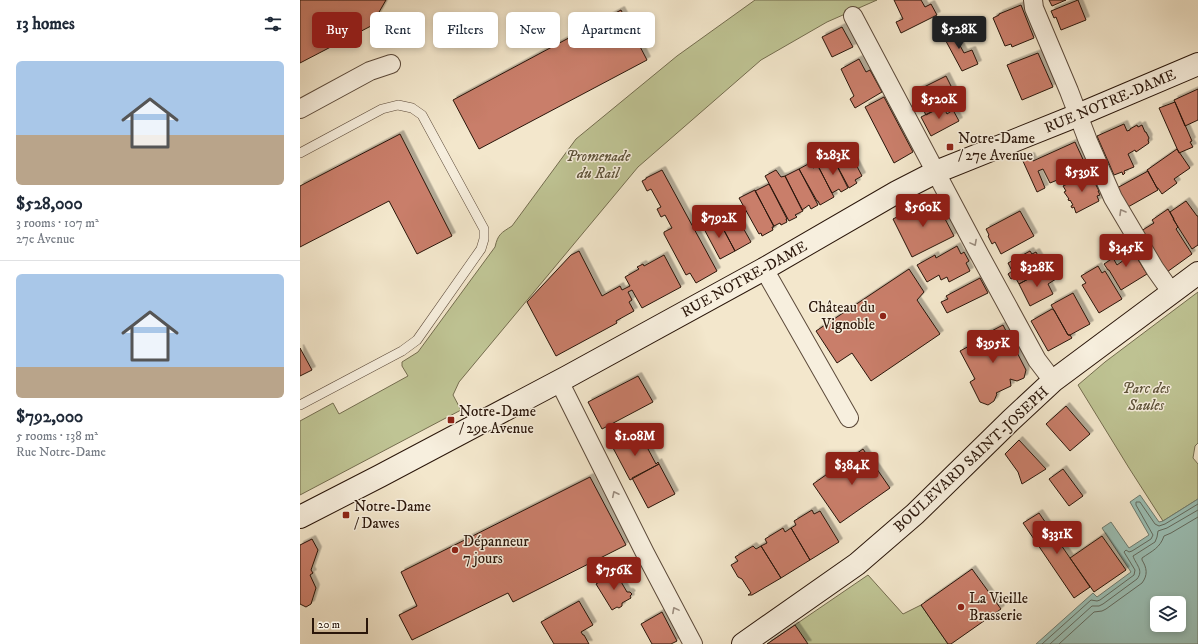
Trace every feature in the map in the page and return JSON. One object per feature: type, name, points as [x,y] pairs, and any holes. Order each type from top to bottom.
[{"type":"street","points":[[1033,0],[1034,8],[1113,198],[1155,269],[1172,292]]},
{"type":"street","points":[[854,16],[1037,360],[1053,381]]},
{"type":"street","points":[[300,109],[370,71],[391,64]]},
{"type":"street","name":"RUE NOTRE-DAME","points":[[300,517],[559,381],[764,269],[897,192],[936,172],[1078,115],[1198,64]]},
{"type":"street","points":[[764,269],[849,418]]},
{"type":"street","name":"BOULEVARD SAINT-JOSEPH","points":[[743,644],[857,564],[915,514],[1053,381],[1198,273]]},
{"type":"street","points":[[559,381],[645,553],[693,644]]},
{"type":"lane","points":[[300,153],[382,109],[398,105],[412,108],[422,115],[484,230],[484,239],[481,249],[417,340],[402,351],[300,405]]},
{"type":"green space","name":"Promenade du Rail","points":[[755,0],[877,0],[827,22],[761,60],[638,167],[459,382],[453,395],[461,410],[300,495],[300,421],[333,403],[339,414],[408,376],[402,366],[402,362],[418,352],[495,247],[499,236],[512,226],[576,139],[677,56]]},
{"type":"green space","name":"Parc des Saules","points":[[1198,292],[1198,443],[1195,446],[1193,458],[1198,464],[1198,499],[1163,521],[1078,385],[1105,362]]},
{"type":"green space","points":[[868,575],[903,614],[921,605],[948,644],[767,644]]},
{"type":"water","points":[[1140,495],[1159,522],[1198,499],[1198,644],[1036,644],[1093,593],[1097,597],[1131,572],[1102,528],[1111,522],[1129,548],[1149,535],[1130,502]]},
{"type":"building","points":[[300,0],[386,0],[379,12],[370,12],[370,27],[362,31],[362,12],[312,12],[312,48],[329,48],[300,63]]},
{"type":"building","points":[[894,0],[921,0],[925,7],[931,4],[937,15],[901,33],[896,22],[903,19]]},
{"type":"building","points":[[1049,0],[1066,0],[1052,6]]},
{"type":"building","points":[[1078,0],[1086,20],[1061,30],[1056,17],[1054,18],[1051,11]]},
{"type":"building","points":[[1021,5],[1034,38],[1012,47],[1011,44],[1005,46],[993,18]]},
{"type":"building","points":[[949,25],[964,53],[972,50],[978,64],[962,71],[940,30]]},
{"type":"building","points":[[842,27],[853,47],[832,57],[822,37]]},
{"type":"building","points":[[568,38],[568,48],[641,48],[647,60],[479,149],[453,100],[550,48],[560,48],[560,43]]},
{"type":"building","points":[[1038,53],[1053,87],[1022,100],[1007,65]]},
{"type":"building","points":[[859,59],[866,72],[870,70],[882,92],[855,108],[850,99],[854,96],[841,69]]},
{"type":"building","points":[[946,76],[954,92],[946,97],[949,103],[926,115],[914,92]]},
{"type":"building","points":[[1198,89],[1198,120],[1185,126],[1174,100]]},
{"type":"building","points":[[884,97],[913,152],[894,163],[865,107]]},
{"type":"building","points":[[1175,102],[1192,141],[1190,142],[1193,147],[1179,153],[1159,108]]},
{"type":"building","points":[[943,106],[947,114],[953,110],[959,121],[931,136],[921,117]]},
{"type":"building","points":[[1124,124],[1127,131],[1137,125],[1138,127],[1142,125],[1149,138],[1149,143],[1136,152],[1135,150],[1128,154],[1134,167],[1124,171],[1125,173],[1123,175],[1122,172],[1114,175],[1097,136]]},
{"type":"building","points":[[400,134],[452,236],[417,254],[389,201],[300,247],[300,186]]},
{"type":"building","points":[[1075,142],[1087,168],[1050,183],[1043,169],[1038,171],[1045,188],[1037,192],[1022,159],[1031,156],[1033,161]]},
{"type":"building","points":[[848,149],[862,176],[855,180],[857,183],[849,188],[833,158]]},
{"type":"building","points":[[1177,149],[1190,168],[1174,179],[1177,183],[1162,194],[1147,170]]},
{"type":"building","points":[[833,158],[848,188],[841,192],[839,189],[832,193],[818,166]]},
{"type":"building","points":[[810,163],[813,168],[818,166],[834,197],[820,205],[799,169]]},
{"type":"building","points":[[799,169],[818,205],[811,209],[809,205],[802,210],[785,176]]},
{"type":"building","points":[[662,170],[717,271],[696,283],[690,273],[686,275],[664,234],[664,232],[672,228],[665,215],[661,217],[657,209],[661,207],[651,189],[647,191],[642,181]]},
{"type":"building","points":[[776,170],[781,177],[785,176],[803,211],[795,215],[797,217],[789,221],[765,176]]},
{"type":"building","points":[[1148,171],[1158,190],[1128,207],[1117,188]]},
{"type":"building","points":[[1086,175],[1088,180],[1091,178],[1094,181],[1099,191],[1100,195],[1097,196],[1099,201],[1076,213],[1074,207],[1072,208],[1071,206],[1073,205],[1064,192],[1066,191],[1063,186]]},
{"type":"building","points":[[769,184],[787,219],[787,222],[781,225],[780,223],[774,226],[755,191]]},
{"type":"building","points":[[755,190],[774,227],[772,227],[773,230],[762,236],[761,233],[759,234],[739,198]]},
{"type":"building","points":[[934,198],[954,236],[912,257],[893,219]]},
{"type":"building","points":[[1186,201],[1198,216],[1198,245],[1192,249],[1170,212]]},
{"type":"building","points":[[1168,209],[1178,227],[1176,229],[1192,254],[1167,272],[1141,231],[1154,223],[1152,220]]},
{"type":"building","points":[[733,210],[751,242],[735,251],[718,219]]},
{"type":"building","points":[[1020,211],[1034,236],[1001,254],[995,242],[992,244],[986,229]]},
{"type":"building","points":[[718,219],[735,251],[720,259],[703,227]]},
{"type":"building","points":[[1127,242],[1147,274],[1121,290],[1104,264],[1113,258],[1117,265],[1124,260],[1117,248]]},
{"type":"building","points":[[957,246],[961,254],[964,252],[969,261],[966,263],[970,271],[949,282],[947,277],[941,280],[939,275],[927,282],[917,265],[935,255],[936,258]]},
{"type":"building","points":[[579,251],[602,296],[620,286],[622,290],[630,286],[625,277],[639,269],[637,267],[643,264],[644,266],[664,255],[681,287],[642,308],[632,290],[628,292],[632,300],[629,302],[634,311],[616,321],[617,323],[556,356],[527,302],[571,255]]},
{"type":"building","points":[[1030,251],[1032,254],[1036,252],[1040,259],[1036,261],[1041,272],[1019,284],[1015,277],[1011,279],[1008,274],[1012,271],[1008,263]]},
{"type":"building","points":[[1098,266],[1102,273],[1105,271],[1122,299],[1099,313],[1082,285],[1086,283],[1081,276]]},
{"type":"building","name":"Château du Vignoble","points":[[909,269],[924,292],[917,300],[940,334],[871,381],[852,353],[837,363],[816,331]]},
{"type":"building","points":[[1041,272],[1044,276],[1052,272],[1056,279],[1048,284],[1053,294],[1030,306],[1019,284]]},
{"type":"building","points":[[980,278],[988,293],[947,313],[941,302],[948,299],[946,296]]},
{"type":"building","points":[[1073,293],[1090,324],[1068,335],[1051,305]]},
{"type":"building","points":[[1052,309],[1068,335],[1072,338],[1048,351],[1031,321]]},
{"type":"building","points":[[1003,325],[1026,370],[1024,378],[1017,381],[1010,379],[1011,386],[996,393],[997,394],[994,401],[988,405],[980,402],[970,382],[975,379],[960,351],[982,339],[980,337]]},
{"type":"building","points":[[300,348],[312,370],[300,376]]},
{"type":"building","points":[[638,376],[653,402],[602,429],[588,402]]},
{"type":"building","points":[[1066,406],[1090,434],[1070,451],[1046,424]]},
{"type":"building","points":[[640,434],[656,464],[658,462],[659,464],[630,480],[613,448]]},
{"type":"building","points":[[1019,440],[1046,469],[1022,484],[1018,472],[1005,454]]},
{"type":"building","points":[[863,449],[890,488],[840,523],[813,484]]},
{"type":"building","points":[[659,464],[675,494],[648,508],[632,478]]},
{"type":"building","points":[[1063,469],[1083,496],[1069,506],[1049,479]]},
{"type":"building","points":[[590,477],[626,545],[513,602],[508,593],[412,640],[399,615],[417,606],[401,572]]},
{"type":"building","points":[[812,510],[814,514],[820,511],[839,542],[810,560],[791,528],[796,525],[794,521]]},
{"type":"building","points":[[1039,513],[1090,587],[1074,598],[1023,523]]},
{"type":"building","points":[[783,528],[785,532],[791,528],[810,560],[781,578],[761,546],[767,543],[765,539]]},
{"type":"building","points":[[1102,536],[1126,570],[1094,592],[1070,558]]},
{"type":"building","points":[[312,539],[318,550],[311,570],[313,573],[310,575],[316,588],[311,604],[306,607],[300,604],[300,545]]},
{"type":"building","points":[[753,546],[756,549],[761,546],[781,578],[752,595],[748,595],[751,593],[742,579],[738,577],[731,565],[738,561],[735,557]]},
{"type":"building","name":"La Vieille Brasserie","points":[[972,569],[1001,609],[951,644],[948,644],[921,605]]},
{"type":"building","points":[[615,572],[621,577],[620,580],[627,592],[632,594],[630,596],[631,598],[622,603],[622,606],[612,610],[596,584]]},
{"type":"building","points":[[579,601],[593,625],[581,632],[589,644],[554,644],[541,622]]},
{"type":"building","points":[[662,612],[677,641],[671,644],[652,644],[641,624]]},
{"type":"building","points":[[795,625],[808,644],[767,644]]},
{"type":"place","name":"Notre-Dame / 27e Avenue","points":[[950,147]]},
{"type":"place","name":"Château du Vignoble","points":[[883,316]]},
{"type":"place","name":"Notre-Dame / 29e Avenue","points":[[451,420]]},
{"type":"place","name":"Notre-Dame / Dawes","points":[[346,515]]},
{"type":"place","name":"Dépanneur 7 jours","points":[[455,550]]},
{"type":"place","name":"La Vieille Brasserie","points":[[961,607]]}]
